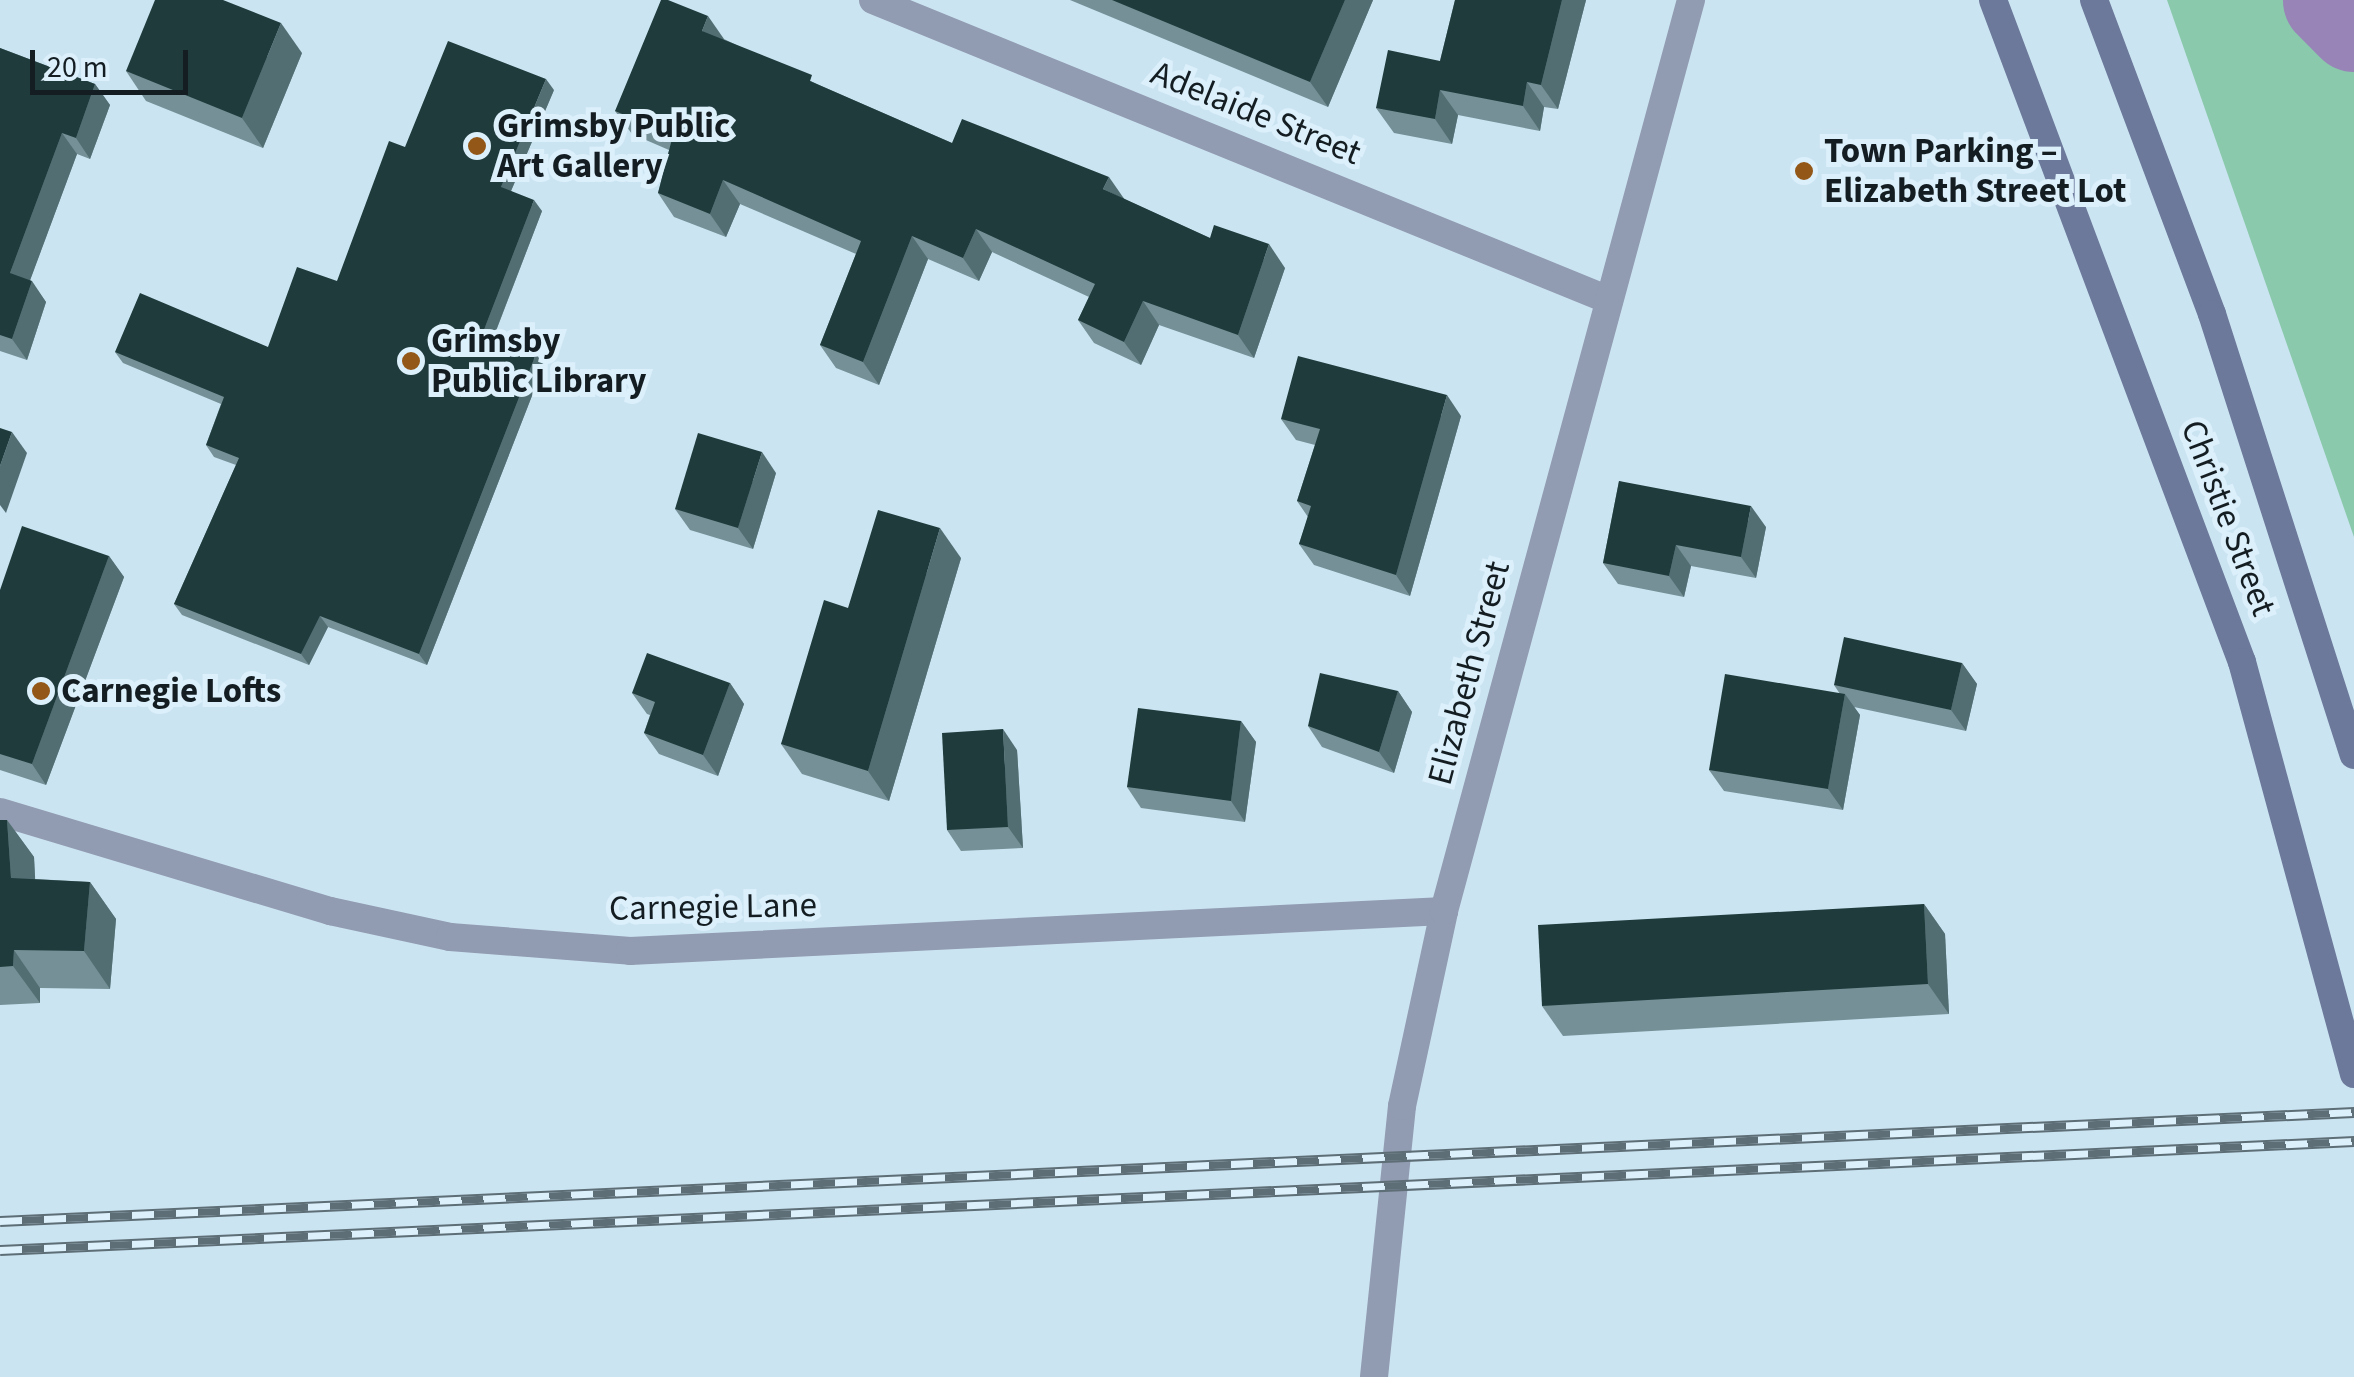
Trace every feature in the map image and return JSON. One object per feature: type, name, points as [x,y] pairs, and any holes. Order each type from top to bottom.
[{"type":"main road","name":"Christie Street","points":[[1994,0],[2242,662],[2354,1074]]},
{"type":"main road","name":"Christie Street","points":[[2094,0],[2212,314],[2354,755]]},
{"type":"street","name":"Adelaide Street","points":[[873,0],[1609,300]]},
{"type":"street","name":"Elizabeth Street","points":[[1374,1377],[1402,1106],[1444,911],[1691,0]]},
{"type":"street","name":"Carnegie Lane","points":[[0,812],[347,914],[450,937],[630,950],[1444,911]]},
{"type":"green space","points":[[2167,0],[2354,0],[2354,537]]},
{"type":"building","points":[[155,0],[223,0],[281,23],[242,118],[126,71]]},
{"type":"building","points":[[661,0],[708,16],[702,31],[812,75],[810,81],[952,143],[962,119],[1109,177],[1103,189],[1210,238],[1214,225],[1269,244],[1238,335],[1143,301],[1124,342],[1078,320],[1095,284],[976,229],[963,258],[912,236],[863,362],[820,345],[861,241],[723,180],[710,214],[658,193],[673,135],[615,111]]},
{"type":"building","points":[[1112,0],[1345,0],[1310,82]]},
{"type":"building","points":[[1455,0],[1562,0],[1541,85],[1527,82],[1523,106],[1440,90],[1435,119],[1376,108],[1388,50],[1440,61]]},
{"type":"building","points":[[448,41],[546,79],[501,187],[534,200],[482,335],[536,354],[419,654],[320,616],[301,654],[174,604],[239,458],[206,445],[224,397],[115,352],[140,293],[268,347],[297,267],[337,281],[389,141],[405,147]]},
{"type":"building","points":[[0,48],[95,84],[76,138],[62,133],[10,273],[32,281],[12,339],[0,335]]},
{"type":"building","points":[[1298,356],[1447,395],[1396,575],[1299,544],[1311,506],[1297,501],[1320,429],[1281,419]]},
{"type":"building","points":[[0,428],[12,432],[0,466]]},
{"type":"building","points":[[698,433],[762,452],[738,528],[675,509]]},
{"type":"building","points":[[1619,481],[1751,506],[1741,557],[1676,545],[1669,576],[1603,563]]},
{"type":"building","points":[[878,510],[940,528],[868,771],[781,744],[824,600],[848,608]]},
{"type":"building","name":"Carnegie Lofts","points":[[22,526],[109,556],[32,764],[0,754],[0,590]]},
{"type":"building","points":[[1844,637],[1962,663],[1951,710],[1834,685]]},
{"type":"building","points":[[647,653],[730,683],[703,755],[644,733],[655,702],[632,693]]},
{"type":"building","points":[[1320,673],[1398,691],[1379,752],[1308,726]]},
{"type":"building","points":[[1725,674],[1845,694],[1828,789],[1709,770]]},
{"type":"building","points":[[1138,708],[1241,721],[1231,801],[1127,787]]},
{"type":"building","points":[[1003,729],[1008,827],[947,830],[942,733]]},
{"type":"building","points":[[0,820],[7,820],[11,878],[90,882],[84,951],[14,950],[13,966],[0,967]]},
{"type":"building","points":[[1924,904],[1928,984],[1542,1006],[1538,925]]},
{"type":"waterway","points":[[2330,0],[2354,24]]},
{"type":"railway","points":[[0,1221],[2354,1112]]},
{"type":"railway","points":[[0,1250],[2354,1141]]},
{"type":"place","name":"Grimsby Public Art Gallery","points":[[477,146]]},
{"type":"place","name":"Town Parking – Elizabeth Street Lot","points":[[1804,171]]},
{"type":"place","name":"Grimsby Public Library","points":[[411,361]]},
{"type":"place","name":"Carnegie Lofts","points":[[41,691]]}]
